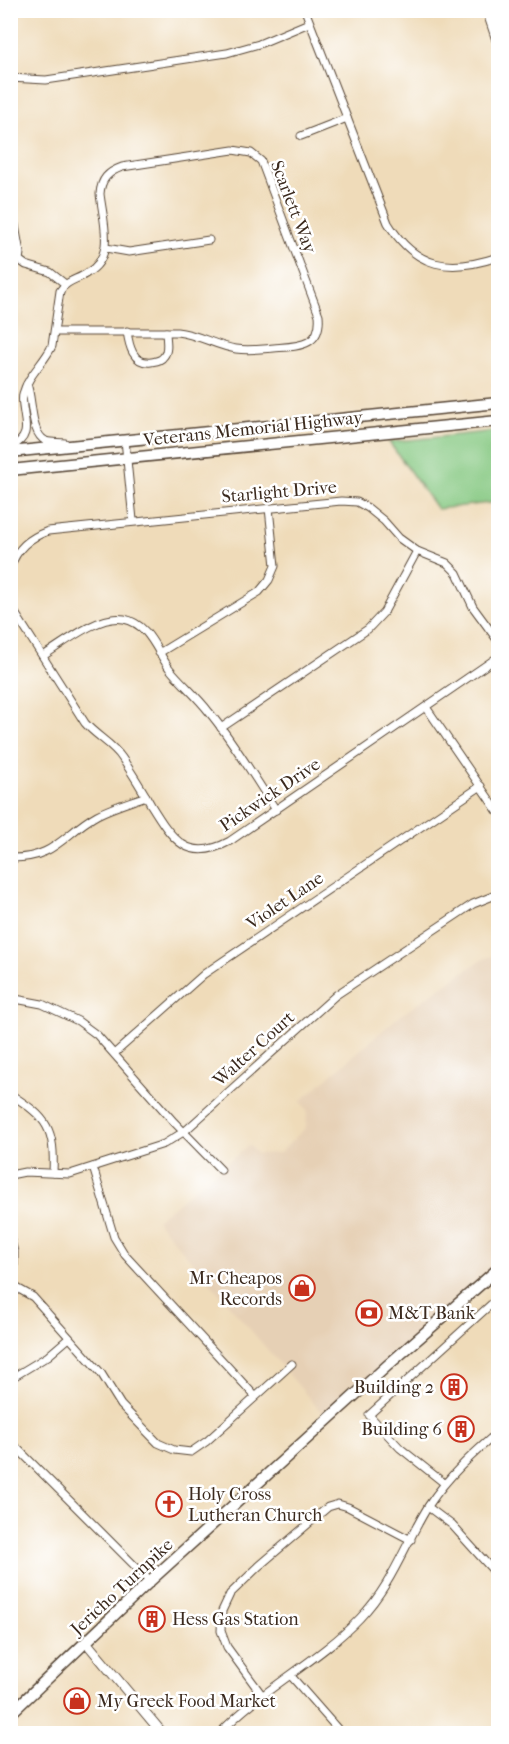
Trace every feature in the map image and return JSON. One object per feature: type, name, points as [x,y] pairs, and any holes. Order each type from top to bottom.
[{"type":"main road","name":"Veterans Memorial Highway","points":[[10,452],[498,403]]},
{"type":"main road","name":"Veterans Memorial Highway","points":[[10,470],[498,421]]},
{"type":"main road","name":"Jericho Turnpike","points":[[10,1714],[150,1581],[388,1365],[498,1269]]},
{"type":"street","points":[[305,10],[388,223],[399,241],[414,253],[435,263],[454,267],[474,265],[498,257]]},
{"type":"street","points":[[487,10],[498,43]]},
{"type":"street","points":[[10,78],[46,80],[227,53],[259,44],[309,23]]},
{"type":"street","points":[[301,136],[346,118]]},
{"type":"street","name":"Scarlett Way","points":[[55,332],[188,333],[228,347],[246,350],[298,346],[312,340],[319,328],[319,315],[261,161],[251,153],[233,150],[113,170],[107,174],[100,187],[106,248]]},
{"type":"street","points":[[10,198],[20,253],[15,261],[50,272],[64,284]]},
{"type":"street","points":[[10,447],[18,444],[26,433],[23,395],[34,371],[48,354],[55,332],[58,297],[64,284],[97,267],[106,248],[129,252],[209,240]]},
{"type":"street","points":[[127,331],[130,348],[134,355],[148,362],[162,359],[165,356],[166,332]]},
{"type":"street","points":[[27,384],[31,394],[36,431],[40,437],[47,441],[87,444]]},
{"type":"street","points":[[124,440],[133,520]]},
{"type":"street","name":"Starlight Drive","points":[[11,562],[24,544],[48,531],[133,520],[340,501],[357,502],[384,521],[399,538],[417,551],[447,563],[457,573],[473,607],[498,641]]},
{"type":"street","points":[[159,653],[259,592],[269,580],[275,566],[269,508]]},
{"type":"street","points":[[221,728],[368,629],[384,612],[417,551]]},
{"type":"street","name":"Pickwick Drive","points":[[10,600],[15,613],[85,723],[120,754],[173,839],[194,850],[218,848],[498,657]]},
{"type":"street","points":[[43,656],[98,622],[111,618],[125,619],[139,624],[149,635],[170,669],[221,728],[276,810]]},
{"type":"street","points":[[426,707],[498,812]]},
{"type":"street","name":"Violet Lane","points":[[115,1053],[204,974],[481,786]]},
{"type":"street","points":[[10,858],[24,858],[49,852],[98,815],[146,796]]},
{"type":"street","name":"Walter Court","points":[[10,1175],[25,1172],[70,1174],[164,1144],[185,1131],[336,995],[473,904],[498,894]]},
{"type":"street","points":[[10,998],[42,1004],[78,1021],[97,1035],[174,1122],[221,1170]]},
{"type":"street","points":[[10,1095],[40,1115],[50,1130],[54,1148],[53,1173]]},
{"type":"street","points":[[93,1167],[114,1237],[125,1255],[255,1396]]},
{"type":"street","points":[[10,1237],[14,1252],[12,1285],[33,1297],[101,1373],[121,1405],[158,1443],[174,1450],[191,1452],[207,1441],[292,1364]]},
{"type":"street","points":[[444,1484],[400,1448],[369,1415],[498,1298]]},
{"type":"street","points":[[10,1379],[48,1356],[69,1338]]},
{"type":"street","points":[[219,1734],[241,1711],[291,1676],[360,1618],[386,1587],[428,1508],[444,1484],[498,1432]]},
{"type":"street","points":[[10,1441],[150,1581]]},
{"type":"street","points":[[262,1695],[226,1647],[221,1631],[222,1611],[230,1594],[318,1514],[338,1504],[411,1540]]},
{"type":"street","points":[[428,1508],[452,1526],[498,1573]]},
{"type":"street","points":[[86,1642],[164,1734]]},
{"type":"street","points":[[291,1676],[342,1734]]},
{"type":"shaded area","points":[[498,954],[498,1269],[328,1420],[156,1220],[247,1147],[250,1146],[257,1154],[280,1153],[306,1127],[307,1111],[301,1101],[397,1018],[481,960]]},
{"type":"green space","points":[[496,431],[498,435],[498,502],[437,509],[389,442]]},
{"type":"place","name":"Mr Cheapos Records","points":[[302,1288]]},
{"type":"place","name":"M&T Bank","points":[[369,1313]]},
{"type":"place","name":"Building 2","points":[[454,1387]]},
{"type":"place","name":"Building 6","points":[[461,1429]]},
{"type":"place","name":"Holy Cross Lutheran Church","points":[[169,1504]]},
{"type":"place","name":"Hess Gas Station","points":[[152,1619]]},
{"type":"place","name":"My Greek Food Market","points":[[77,1701]]}]
